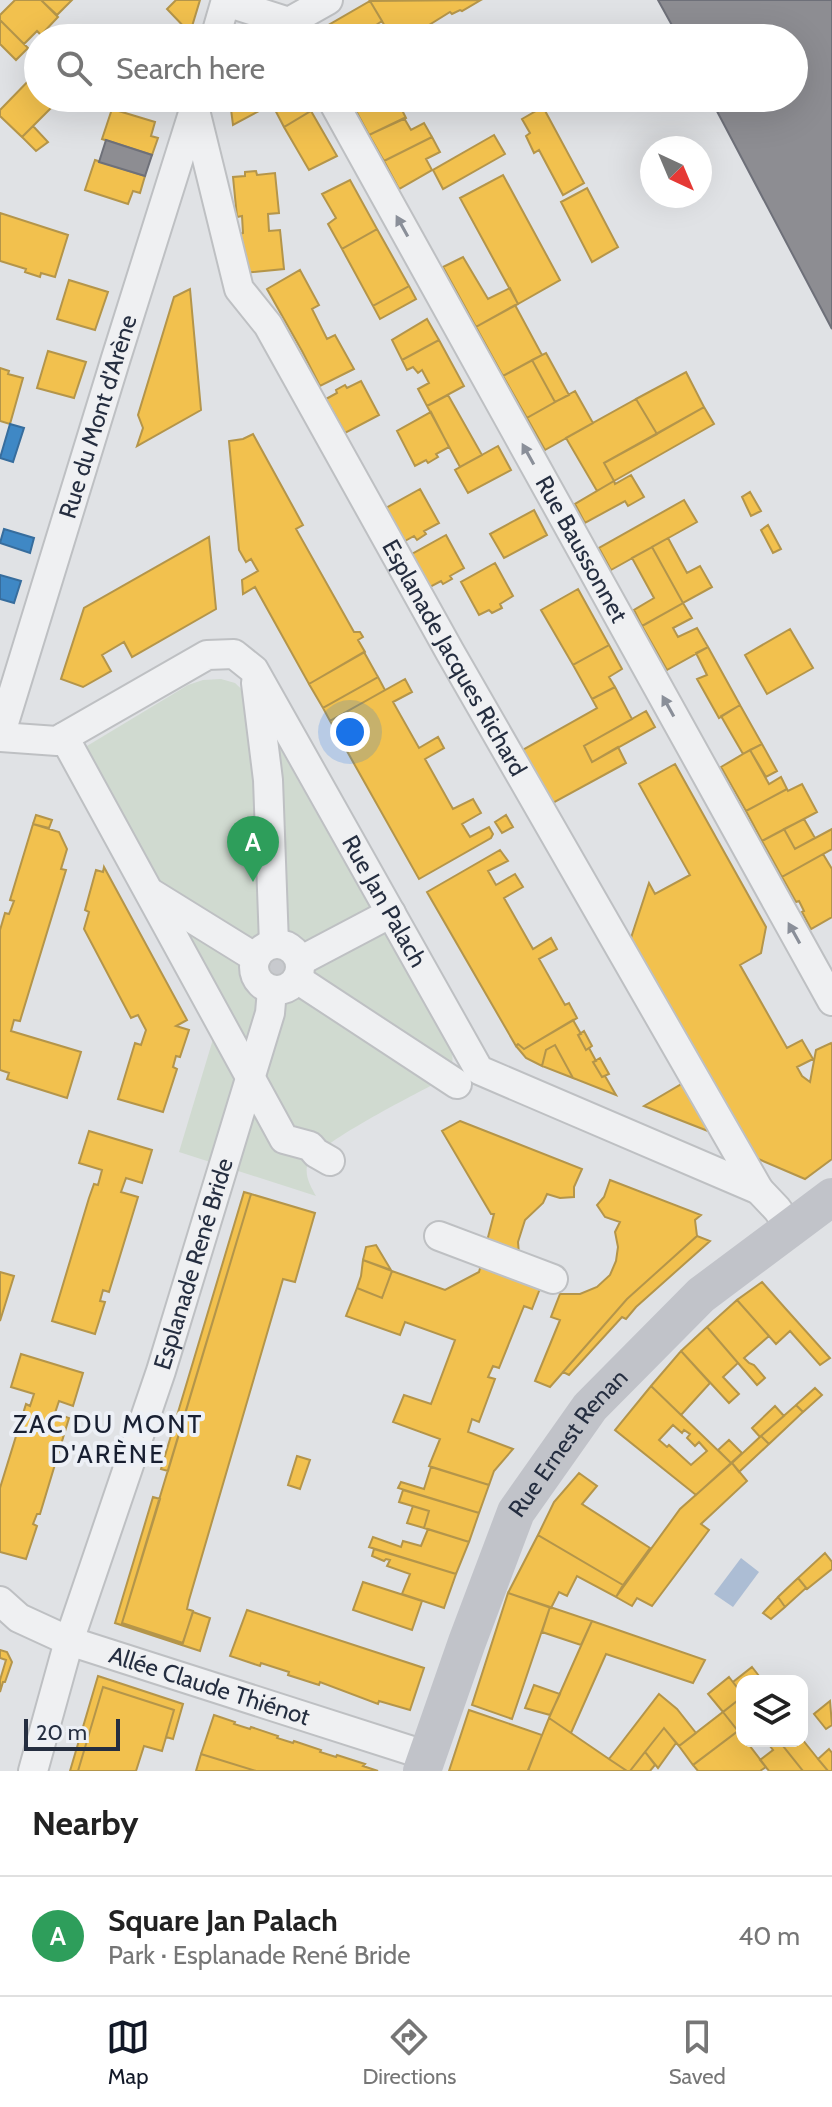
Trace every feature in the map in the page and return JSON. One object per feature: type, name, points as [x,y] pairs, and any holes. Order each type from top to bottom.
[{"type":"street","points":[[300,24],[328,0]]},
{"type":"street","points":[[219,24],[226,1],[279,24]]},
{"type":"street","name":"Rue du Mont d'Arène","points":[[0,737],[193,112]]},
{"type":"street","name":"Esplanade Jacques Richard","points":[[198,112],[239,289],[268,325],[458,665],[759,1190]]},
{"type":"street","name":"Rue Baussonnet","points":[[339,112],[832,1001]]},
{"type":"street","points":[[0,737],[57,741],[207,655],[234,654],[254,670],[268,780],[265,951]]},
{"type":"street","name":"Rue Jan Palach","points":[[254,670],[479,1070],[759,1190],[790,1227]]},
{"type":"street","points":[[64,737],[284,1139],[310,1146],[330,1161]]},
{"type":"street","points":[[146,890],[265,951]]},
{"type":"street","points":[[290,977],[297,955],[287,946],[265,951],[254,964],[260,983],[290,977],[391,913]]},
{"type":"street","points":[[290,977],[457,1084]]},
{"type":"street","name":"Esplanade René Bride","points":[[33,1771],[69,1641],[161,1371],[270,1013],[290,977]]},
{"type":"street","name":"Rue Ernest Renan","points":[[425,1764],[516,1512],[590,1407],[701,1295],[832,1197]]},
{"type":"street","points":[[439,1236],[553,1279]]},
{"type":"street","name":"Allée Claude Thiénot","points":[[0,1601],[19,1618],[69,1641],[425,1764]]},
{"type":"shaded area","points":[[221,679],[235,683],[252,699],[451,1051],[453,1060],[440,1081],[367,1120],[313,1157],[307,1166],[307,1174],[316,1196],[179,1152],[220,1016],[82,749],[188,685]]},
{"type":"water","points":[[741,1558],[759,1572],[733,1607],[714,1594]]},
{"type":"building: Homes","points":[[15,0],[41,0],[58,17],[51,24],[24,24],[24,44],[0,20],[0,15]]},
{"type":"building: Homes","points":[[41,0],[72,0],[57,15]]},
{"type":"building: Homes","points":[[176,0],[200,0],[193,24],[181,24],[167,9]]},
{"type":"building: Homes","points":[[481,0],[462,11],[450,12],[431,24],[384,24],[370,1]]},
{"type":"building: Homes","points":[[370,1],[382,21],[378,24],[330,24]]},
{"type":"building: Homes","points":[[0,20],[24,44],[24,52],[16,60],[0,44]]},
{"type":"building: Homes","points":[[24,85],[24,112],[47,112],[22,137],[0,116],[0,110]]},
{"type":"building: Homes","points":[[111,112],[122,112],[155,122],[151,136],[158,138],[152,155],[102,139]]},
{"type":"building: Homes","points":[[231,112],[257,112],[233,125]]},
{"type":"building: Homes","points":[[276,112],[309,112],[284,127]]},
{"type":"building: Homes","points":[[312,112],[337,156],[309,170],[284,127]]},
{"type":"building: Homes","points":[[357,112],[403,112],[406,118],[369,135]]},
{"type":"building: Homes","points":[[534,112],[546,112],[584,183],[563,195],[539,150],[534,153],[526,136],[530,133],[522,119]]},
{"type":"building: Homes","points":[[404,118],[411,130],[424,123],[432,137],[384,161],[369,135]]},
{"type":"building: Homes","points":[[33,126],[48,142],[36,151],[22,137]]},
{"type":"building: Homes","points":[[494,135],[505,154],[443,189],[433,170]]},
{"type":"building: Homes","points":[[432,137],[440,152],[426,159],[432,170],[399,189],[384,161]]},
{"type":"building: Homes","points":[[95,160],[145,176],[140,193],[133,191],[128,204],[85,190]]},
{"type":"building: Homes","points":[[256,171],[257,175],[275,173],[279,213],[268,214],[269,231],[280,230],[284,269],[243,273],[239,234],[243,233],[242,216],[237,217],[233,177]]},
{"type":"building: Homes","points":[[503,175],[560,280],[518,304],[460,198]]},
{"type":"building: Homes","points":[[350,180],[377,229],[342,249],[328,224],[336,218],[322,194]]},
{"type":"building: Homes","points":[[587,188],[618,247],[592,262],[561,202]]},
{"type":"building: Homes","points":[[0,213],[68,235],[55,277],[41,273],[40,277],[0,261]]},
{"type":"building: Homes","points":[[377,229],[409,286],[373,306],[342,249]]},
{"type":"building: Homes","points":[[463,257],[488,299],[510,288],[518,304],[476,327],[443,267]]},
{"type":"building: Homes","points":[[300,270],[319,305],[312,309],[327,339],[335,335],[354,369],[320,386],[267,289]]},
{"type":"building: Homes","points":[[69,280],[108,292],[95,330],[57,319]]},
{"type":"building: Homes","points":[[409,286],[416,299],[380,319],[373,306]]},
{"type":"building: Homes","points":[[190,289],[201,410],[137,446],[143,428],[138,415],[174,297]]},
{"type":"building: Homes","points":[[515,305],[542,355],[503,376],[476,327]]},
{"type":"building: Homes","points":[[427,319],[439,340],[402,360],[392,340]]},
{"type":"building: Homes","points":[[439,340],[464,386],[427,406],[418,389],[429,383],[422,370],[418,373],[413,367],[407,370],[402,360]]},
{"type":"building: Homes","points":[[48,351],[86,362],[74,398],[37,388]]},
{"type":"building: Homes","points":[[546,353],[569,395],[555,402],[532,360]]},
{"type":"building: Homes","points":[[532,360],[555,402],[527,418],[503,376]]},
{"type":"building: Homes","points":[[0,368],[23,378],[10,424],[0,421]]},
{"type":"building: Homes","points":[[686,372],[704,407],[657,434],[636,399]]},
{"type":"building: Homes","points":[[361,381],[379,415],[345,433],[326,399],[345,385],[347,388]]},
{"type":"building: Homes","points":[[575,391],[593,423],[545,450],[527,418]]},
{"type":"building: Homes","points":[[448,395],[482,455],[460,467],[427,406]]},
{"type":"building: Homes","points":[[636,399],[657,434],[604,463],[614,481],[597,491],[566,438]]},
{"type":"building: Homes","points":[[704,407],[714,424],[614,481],[604,463]]},
{"type":"building: Homes","points":[[431,412],[449,447],[428,463],[426,460],[415,466],[397,431]]},
{"type":"building: Homes","points":[[253,434],[303,525],[296,529],[354,632],[360,632],[363,637],[358,640],[365,652],[309,684],[255,587],[243,594],[242,580],[258,571],[251,559],[246,562],[239,550],[229,441]]},
{"type":"building: Homes","points":[[498,446],[511,470],[468,493],[455,470]]},
{"type":"building: Homes","points":[[631,475],[644,497],[628,506],[625,501],[585,523],[575,504],[614,481],[615,484]]},
{"type":"building: Homes","points":[[420,489],[439,523],[424,531],[426,534],[417,540],[414,536],[405,541],[386,508]]},
{"type":"building: Homes","points":[[750,492],[761,511],[751,516],[742,497]]},
{"type":"building: Homes","points":[[684,500],[697,522],[611,570],[599,548]]},
{"type":"building: Homes","points":[[534,510],[547,535],[504,558],[490,534]]},
{"type":"building: Homes","points":[[768,525],[781,549],[773,553],[761,530]]},
{"type":"building: Homes","points":[[446,535],[464,568],[450,576],[452,579],[430,587],[412,554]]},
{"type":"building: Homes","points":[[209,537],[216,609],[132,657],[124,642],[102,655],[111,671],[83,687],[61,679],[84,608]]},
{"type":"building: Homes","points":[[668,538],[687,573],[700,566],[712,587],[683,603],[652,547]]},
{"type":"building: Homes","points":[[652,547],[683,603],[642,626],[634,610],[654,598],[632,558]]},
{"type":"building: Homes","points":[[495,563],[513,596],[500,604],[502,608],[479,615],[461,582]]},
{"type":"building: Homes","points":[[578,589],[609,645],[573,665],[541,610]]},
{"type":"building: Homes","points":[[683,603],[692,618],[673,628],[678,637],[697,628],[708,647],[667,670],[642,626]]},
{"type":"building: Homes","points":[[790,629],[813,668],[767,694],[745,655]]},
{"type":"building: Homes","points":[[609,645],[622,669],[609,677],[615,687],[592,699],[573,665]]},
{"type":"building: Homes","points":[[708,647],[740,705],[719,718],[697,679],[707,675],[696,653]]},
{"type":"building: Homes","points":[[364,652],[378,677],[323,708],[309,684]]},
{"type":"building: Homes","points":[[378,677],[385,690],[330,721],[323,708]]},
{"type":"building: Homes","points":[[405,679],[412,692],[393,702],[419,748],[438,737],[444,748],[425,759],[453,809],[473,799],[481,813],[462,824],[470,837],[489,827],[493,834],[419,879],[330,721]]},
{"type":"building: Homes","points":[[615,687],[632,719],[584,746],[592,762],[618,747],[626,763],[551,804],[521,751],[597,708],[592,699]]},
{"type":"building: Homes","points":[[740,705],[762,744],[743,754],[721,716]]},
{"type":"building: Homes","points":[[646,711],[655,727],[592,762],[584,746]]},
{"type":"building: Homes","points":[[762,744],[777,771],[766,777],[750,750]]},
{"type":"building: Homes","points":[[750,750],[769,784],[781,777],[787,789],[746,811],[721,767]]},
{"type":"building: Homes","points":[[675,764],[766,927],[761,953],[740,965],[787,1048],[802,1040],[813,1059],[797,1067],[802,1076],[810,1082],[816,1050],[832,1045],[832,1159],[805,1179],[749,1155],[629,944],[649,883],[655,894],[690,875],[639,784]]},
{"type":"building: Homes","points":[[802,784],[817,812],[762,841],[746,811]]},
{"type":"building: Homes","points":[[36,815],[52,820],[49,828],[33,824]]},
{"type":"building: Homes","points":[[506,815],[513,827],[502,833],[495,822]]},
{"type":"building: Homes","points":[[804,819],[815,838],[795,849],[784,829]]},
{"type":"building: Homes","points":[[33,824],[59,832],[67,849],[61,869],[66,870],[20,1021],[14,1020],[11,1031],[81,1052],[67,1098],[7,1079],[9,1073],[0,1070],[0,930],[5,913],[9,914],[14,901],[10,900]]},
{"type":"building: Homes","points":[[784,829],[795,849],[832,829],[832,849],[782,877],[762,841]]},
{"type":"building: Homes","points":[[500,850],[508,861],[488,871],[496,885],[515,874],[523,887],[504,898],[533,949],[551,938],[557,949],[539,959],[565,1005],[569,1003],[577,1018],[524,1049],[518,1044],[516,1046],[427,892]]},
{"type":"building: Homes","points":[[823,854],[832,869],[832,917],[811,929],[799,901],[796,902],[782,877]]},
{"type":"building: Homes","points":[[104,867],[187,1020],[176,1026],[189,1030],[180,1057],[176,1056],[173,1067],[177,1069],[163,1112],[118,1099],[135,1043],[141,1045],[146,1030],[138,1015],[131,1018],[84,929],[89,912],[85,910],[96,870],[103,872]]},
{"type":"building: Homes","points":[[573,1020],[586,1050],[589,1048],[596,1061],[593,1062],[616,1095],[573,1078],[555,1045],[546,1050],[542,1066],[526,1058],[516,1046],[518,1044],[524,1049]]},
{"type":"building: Homes","points":[[584,1031],[592,1046],[586,1050],[578,1035]]},
{"type":"building: Homes","points":[[555,1045],[573,1078],[542,1066],[546,1050]]},
{"type":"building: Homes","points":[[600,1058],[609,1074],[602,1077],[593,1062]]},
{"type":"building: Homes","points":[[685,1082],[713,1133],[644,1106]]},
{"type":"building: Homes","points":[[460,1121],[582,1169],[574,1187],[574,1197],[560,1198],[547,1194],[543,1203],[525,1220],[518,1242],[519,1254],[486,1245],[494,1214],[491,1214],[442,1131]]},
{"type":"building: Homes","points":[[89,1131],[152,1150],[142,1183],[126,1178],[121,1192],[138,1197],[109,1292],[103,1290],[100,1301],[105,1302],[95,1334],[52,1321],[89,1198],[94,1184],[98,1185],[102,1170],[79,1163]]},
{"type":"building: Homes","points":[[610,1180],[701,1215],[695,1220],[697,1236],[627,1299],[550,1387],[535,1381],[560,1320],[551,1317],[560,1294],[580,1294],[597,1287],[610,1275],[616,1261],[618,1247],[615,1232],[620,1222],[605,1217],[597,1205],[604,1197]]},
{"type":"building: Homes","points":[[244,1192],[251,1194],[168,1471],[161,1469]]},
{"type":"building: Homes","points":[[251,1194],[315,1213],[295,1282],[283,1279],[189,1600],[187,1609],[193,1611],[183,1643],[122,1623]]},
{"type":"building: Homes","points":[[697,1236],[710,1241],[626,1319],[622,1317],[569,1375],[563,1372],[627,1299]]},
{"type":"building: Homes","points":[[376,1245],[391,1270],[363,1260],[366,1247]]},
{"type":"building: Homes","points":[[483,1257],[541,1286],[532,1309],[524,1306],[499,1368],[493,1366],[488,1377],[495,1379],[479,1422],[472,1419],[468,1432],[513,1449],[494,1471],[489,1485],[429,1466],[440,1439],[393,1422],[404,1395],[431,1404],[455,1340],[405,1322],[400,1335],[346,1316],[357,1288],[382,1298],[392,1271],[445,1290],[479,1272]]},
{"type":"building: Homes","points":[[363,1260],[392,1271],[382,1298],[357,1288]]},
{"type":"building: Homes","points":[[0,1272],[14,1276],[0,1321]]},
{"type":"building: Homes","points":[[762,1282],[830,1358],[820,1365],[790,1331],[776,1344],[737,1300]]},
{"type":"building: Homes","points":[[737,1300],[769,1336],[744,1358],[765,1378],[757,1385],[707,1327]]},
{"type":"building: Homes","points":[[707,1327],[738,1363],[723,1377],[739,1394],[729,1403],[681,1351]]},
{"type":"building: Homes","points":[[681,1351],[710,1383],[681,1415],[651,1386]]},
{"type":"building: Homes","points":[[21,1354],[83,1373],[73,1406],[59,1401],[55,1413],[69,1418],[40,1514],[37,1514],[33,1524],[37,1526],[26,1559],[0,1552],[0,1488],[26,1404],[30,1406],[34,1394],[11,1387]]},
{"type":"building: Homes","points":[[651,1386],[731,1463],[696,1495],[615,1430]],"holes":[[[673,1425],[682,1433],[684,1430],[690,1434],[687,1438],[695,1446],[699,1442],[707,1451],[691,1465],[659,1440]]]},
{"type":"building: Homes","points":[[815,1388],[822,1395],[803,1412],[796,1405]]},
{"type":"building: Homes","points":[[796,1405],[803,1412],[769,1444],[761,1436]]},
{"type":"building: Homes","points":[[775,1406],[784,1416],[760,1437],[752,1428]]},
{"type":"building: Homes","points":[[761,1436],[769,1444],[739,1472],[732,1463]]},
{"type":"building: Homes","points":[[729,1440],[742,1453],[731,1463],[718,1450]]},
{"type":"building: Homes","points":[[297,1456],[310,1460],[300,1489],[288,1485]]},
{"type":"building: Homes","points":[[732,1463],[747,1481],[701,1524],[709,1530],[652,1606],[637,1598],[632,1606],[616,1597],[680,1509]]},
{"type":"building: Homes","points":[[431,1467],[489,1485],[479,1513],[398,1488],[401,1482],[424,1489]]},
{"type":"building: Homes","points":[[579,1473],[597,1486],[582,1504],[650,1548],[623,1585],[538,1535],[554,1502]]},
{"type":"building: Homes","points":[[403,1490],[479,1513],[469,1542],[424,1528],[429,1511],[399,1502]]},
{"type":"building: Homes","points":[[153,1497],[160,1499],[122,1623],[182,1645],[115,1623]]},
{"type":"building: Homes","points":[[413,1506],[429,1511],[424,1528],[407,1523]]},
{"type":"building: Homes","points":[[428,1529],[469,1542],[456,1574],[369,1547],[373,1537],[401,1547],[403,1541],[421,1546]]},
{"type":"building: Homes","points":[[538,1535],[623,1585],[616,1597],[577,1576],[567,1596],[559,1592],[551,1608],[508,1593]]},
{"type":"building: Homes","points":[[374,1549],[456,1574],[444,1608],[402,1594],[410,1574],[387,1566],[390,1560],[372,1556]]},
{"type":"building: Homes","points":[[825,1553],[832,1562],[832,1569],[807,1589],[798,1578]]},
{"type":"building: Homes","points":[[798,1578],[806,1588],[785,1607],[778,1597]]},
{"type":"building: Homes","points":[[363,1582],[422,1601],[412,1630],[353,1610]]},
{"type":"building: Homes","points":[[508,1593],[550,1607],[512,1719],[472,1705]]},
{"type":"building: Homes","points":[[778,1597],[785,1607],[771,1619],[763,1613]]},
{"type":"building: Homes","points":[[550,1607],[592,1621],[581,1645],[542,1632]]},
{"type":"building: Homes","points":[[247,1610],[424,1668],[410,1710],[379,1701],[378,1704],[320,1682],[319,1685],[288,1675],[289,1672],[230,1656]]},
{"type":"building: Homes","points":[[193,1612],[210,1618],[200,1651],[182,1645]]},
{"type":"building: Homes","points":[[592,1621],[705,1660],[693,1683],[606,1654],[571,1733],[549,1718]]},
{"type":"building: Homes","points":[[0,1650],[7,1652],[12,1662],[0,1692],[6,1660],[0,1658]]},
{"type":"building: Homes","points":[[752,1667],[758,1675],[742,1675]]},
{"type":"building: Homes","points":[[98,1676],[183,1704],[173,1739],[166,1737],[174,1710],[103,1687],[78,1771],[70,1771]]},
{"type":"building: Homes","points":[[729,1677],[736,1686],[736,1702],[723,1712],[708,1694]]},
{"type":"building: Homes","points":[[534,1685],[560,1694],[550,1715],[525,1708]]},
{"type":"building: Homes","points":[[103,1687],[174,1710],[162,1751],[144,1746],[136,1771],[78,1771]]},
{"type":"building: Homes","points":[[659,1694],[677,1709],[696,1733],[679,1746],[664,1728],[627,1771],[609,1759]]},
{"type":"building: Homes","points":[[830,1701],[832,1725],[826,1729],[814,1714]]},
{"type":"building: Homes","points":[[736,1702],[736,1728],[723,1712]]},
{"type":"building: Homes","points":[[469,1710],[542,1735],[528,1771],[449,1771]]},
{"type":"building: Homes","points":[[723,1712],[736,1728],[736,1733],[693,1765],[679,1746]]},
{"type":"building: Homes","points":[[214,1715],[320,1752],[365,1764],[363,1766],[378,1771],[256,1771],[201,1754]]},
{"type":"building: Homes","points":[[549,1718],[627,1771],[528,1770]]},
{"type":"building: Homes","points":[[664,1728],[676,1743],[658,1768],[645,1752]]},
{"type":"building: Homes","points":[[736,1733],[736,1747],[751,1747],[766,1767],[760,1771],[698,1771],[693,1765]]},
{"type":"building: Homes","points":[[808,1746],[828,1771],[803,1771],[784,1747]]},
{"type":"building: Homes","points":[[771,1747],[784,1747],[803,1771],[769,1771],[760,1760],[773,1750]]},
{"type":"building: Homes","points":[[829,1749],[832,1753],[832,1771],[828,1771],[818,1759]]},
{"type":"building: Homes","points":[[645,1752],[655,1765],[650,1771],[630,1771]]},
{"type":"building: Homes","points":[[201,1754],[256,1771],[196,1771]]},
{"type":"building: Schools","points":[[10,424],[24,428],[13,462],[0,458]]},
{"type":"building: Schools","points":[[4,529],[34,538],[30,553],[0,543]]},
{"type":"building: Schools","points":[[0,575],[21,581],[14,603],[0,599]]},
{"type":"building: Industry","points":[[658,0],[832,0],[832,329],[717,112],[808,112],[808,24],[671,24]]},
{"type":"building: Industry","points":[[106,140],[152,155],[145,176],[99,162]]},
{"type":"building: Other","points":[[275,956],[283,956],[290,967],[283,978],[275,978],[268,971],[268,963]]},
{"type":"place","name":"Square Jan Palach","points":[[253,882]]},
{"type":"district","name":"ZAC DU MONT D'ARÈNE","points":[[108,1439]]}]
